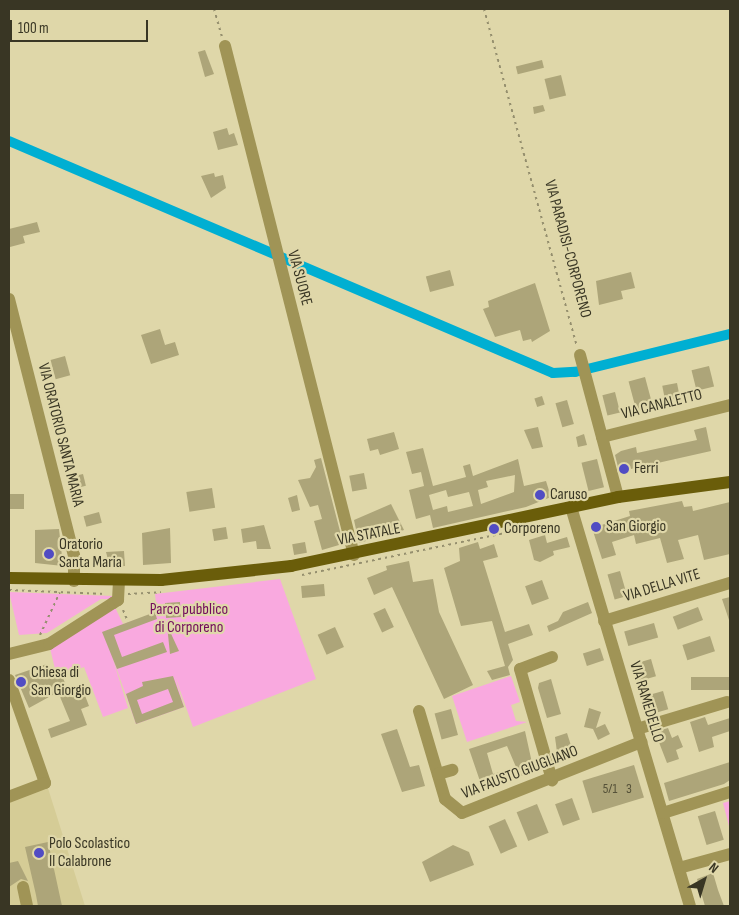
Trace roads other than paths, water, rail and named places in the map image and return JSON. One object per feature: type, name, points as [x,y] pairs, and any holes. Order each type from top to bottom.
[{"type":"main road","name":"VIA STATALE","points":[[9,578],[119,582],[291,566],[354,555],[618,497],[730,482]]},
{"type":"street","name":"VIA SUORE","points":[[225,46],[274,247],[354,555]]},
{"type":"street","name":"VIA ORATORIO SANTA MARIA","points":[[9,299],[74,555],[74,581]]},
{"type":"street","points":[[580,355],[618,497]]},
{"type":"street","name":"VIA CANALETTO","points":[[602,437],[730,405]]},
{"type":"street","name":"VIA RAMEDELLO","points":[[571,507],[604,621],[664,813],[690,906]]},
{"type":"street","points":[[9,650],[39,646],[118,600],[119,582]]},
{"type":"street","name":"VIA DELLA VITE","points":[[604,621],[730,582]]},
{"type":"street","points":[[552,657],[520,669],[552,780]]},
{"type":"street","points":[[9,680],[45,783],[9,797]]},
{"type":"street","points":[[637,728],[727,702]]},
{"type":"street","name":"VIA FAUSTO GIUGLIANO","points":[[419,711],[449,806],[462,814],[552,780],[641,742]]},
{"type":"street","points":[[438,774],[452,770]]},
{"type":"street","points":[[664,813],[730,792]]},
{"type":"street","points":[[679,868],[730,854]]},
{"type":"street","points":[[23,886],[27,906]]},
{"type":"waterway","points":[[9,141],[553,373],[575,372],[730,334]]},
{"type":"place","name":"Ferri","points":[[624,469]]},
{"type":"place","name":"Caruso","points":[[540,495]]},
{"type":"place","name":"San Giorgio","points":[[596,527]]},
{"type":"place","name":"Corporeno","points":[[494,529]]},
{"type":"place","name":"Oratorio Santa Maria","points":[[49,554]]},
{"type":"place","name":"Chiesa di San Giorgio","points":[[21,682]]},
{"type":"place","name":"Polo Scolastico Il Calabrone","points":[[39,853]]},
{"type":"park label","name":"Parco pubblico di Corporeno","points":[[189,619]]}]
